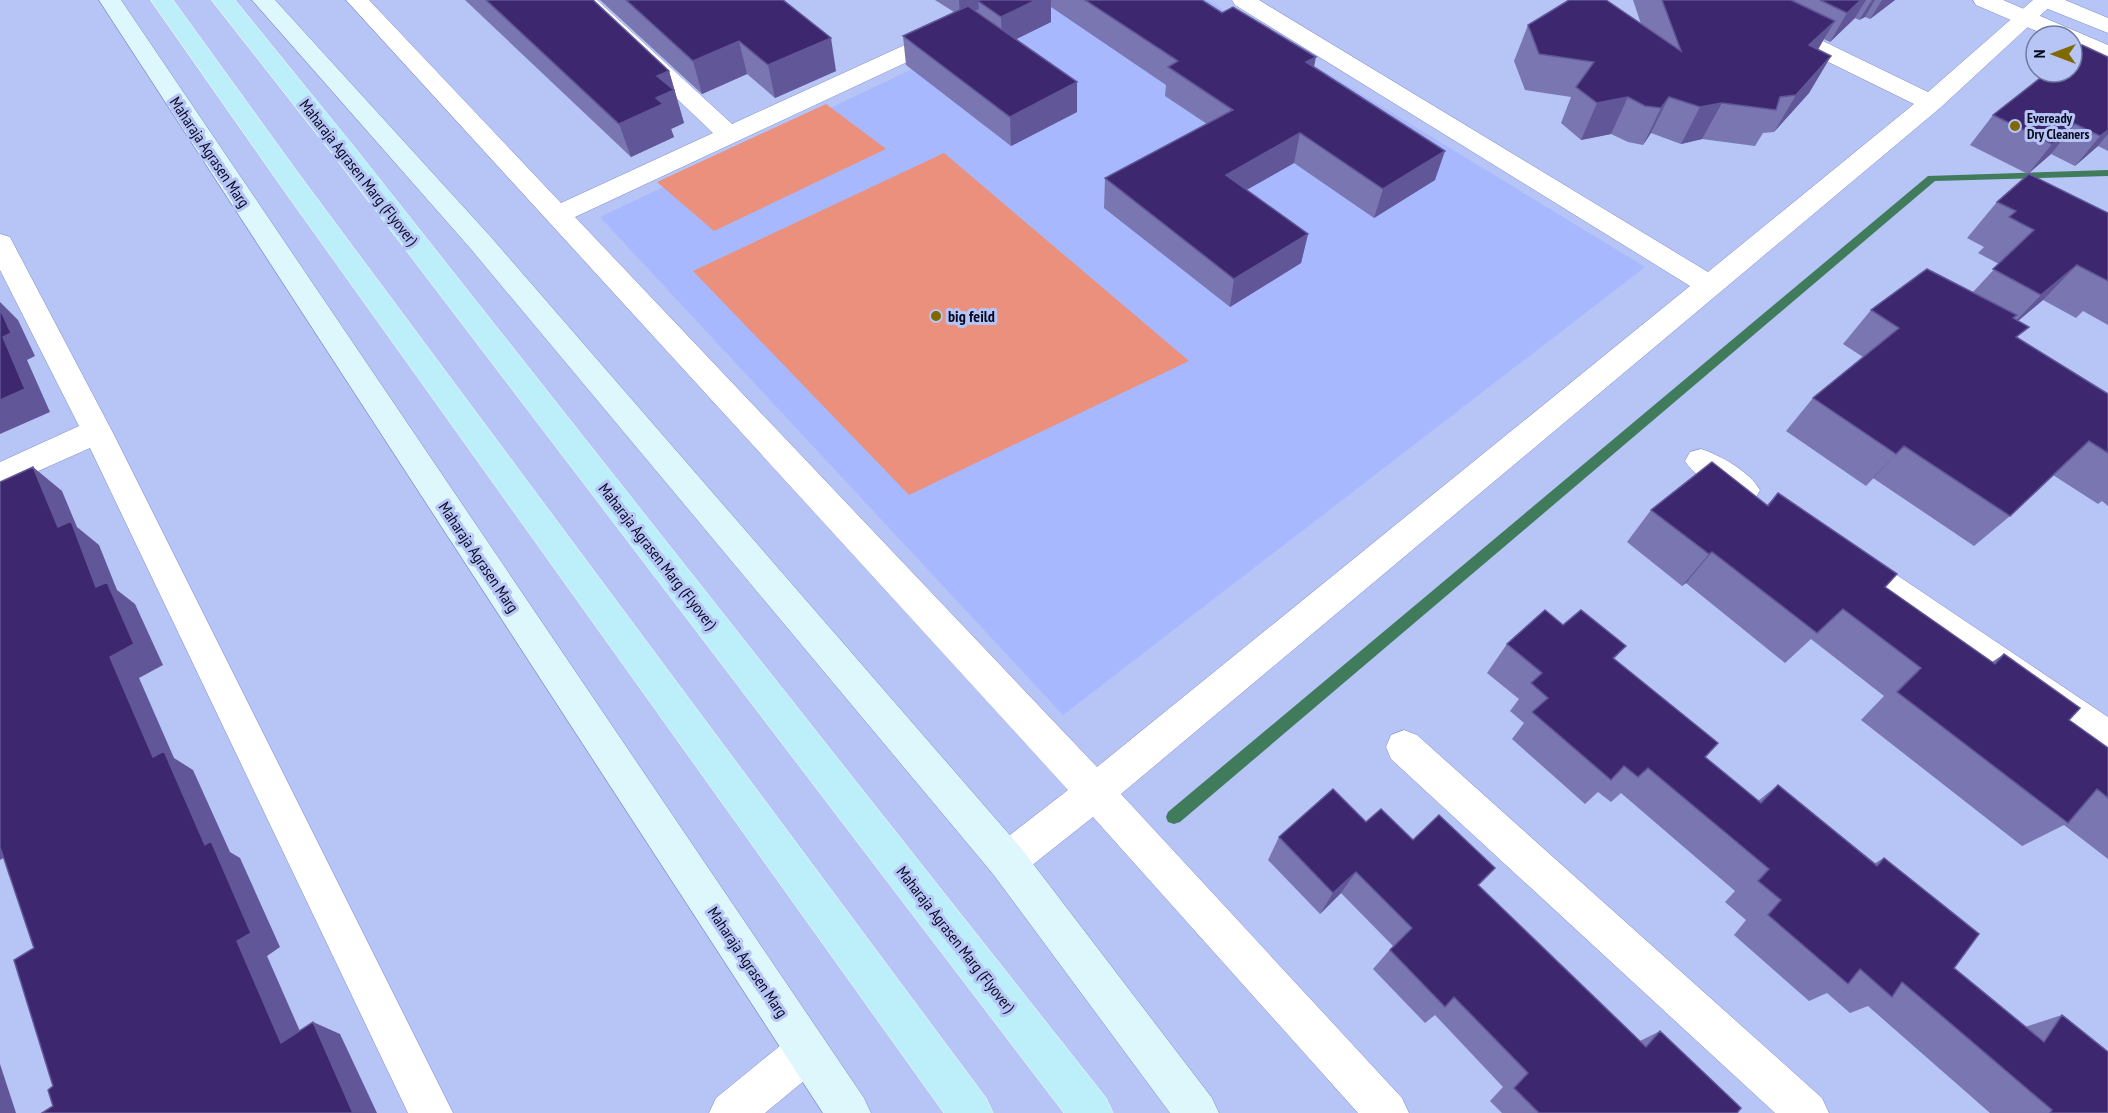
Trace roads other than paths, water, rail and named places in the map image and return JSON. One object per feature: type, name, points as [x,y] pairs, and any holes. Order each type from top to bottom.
[{"type":"main road","name":"Maharaja Agrasen Marg","points":[[110,0],[849,1113]]},
{"type":"main road","points":[[162,0],[299,193],[971,1113]]},
{"type":"main road","name":"Maharaja Agrasen Marg (Flyover)","points":[[222,0],[357,168],[1091,1113]]},
{"type":"main road","points":[[263,0],[480,242],[1007,861],[1197,1113]]},
{"type":"street","points":[[357,0],[1095,792],[1387,1113]]},
{"type":"street","points":[[584,0],[729,135]]},
{"type":"street","points":[[557,215],[1021,0]]},
{"type":"street","points":[[1243,0],[1709,285]]},
{"type":"street","points":[[1720,0],[1931,103]]},
{"type":"street","points":[[1984,0],[2039,6],[2108,26]]},
{"type":"street","points":[[1007,861],[1095,792],[1931,103],[2039,6]]},
{"type":"street","points":[[2039,6],[2056,24]]},
{"type":"street","points":[[2084,43],[2108,54]]},
{"type":"street","points":[[0,243],[97,431],[431,1113]]},
{"type":"street","points":[[0,476],[97,431]]},
{"type":"street","points":[[1701,461],[1770,508]]},
{"type":"street","points":[[1820,542],[2108,737]]},
{"type":"street","points":[[1404,747],[1806,1113]]},
{"type":"street","points":[[731,1113],[807,1051]]},
{"type":"waterway","points":[[1174,817],[1932,178],[2108,173]]},
{"type":"place","name":"Eveready Dry Cleaners","points":[[2015,126]]},
{"type":"place","name":"big feild","points":[[936,316]]}]
